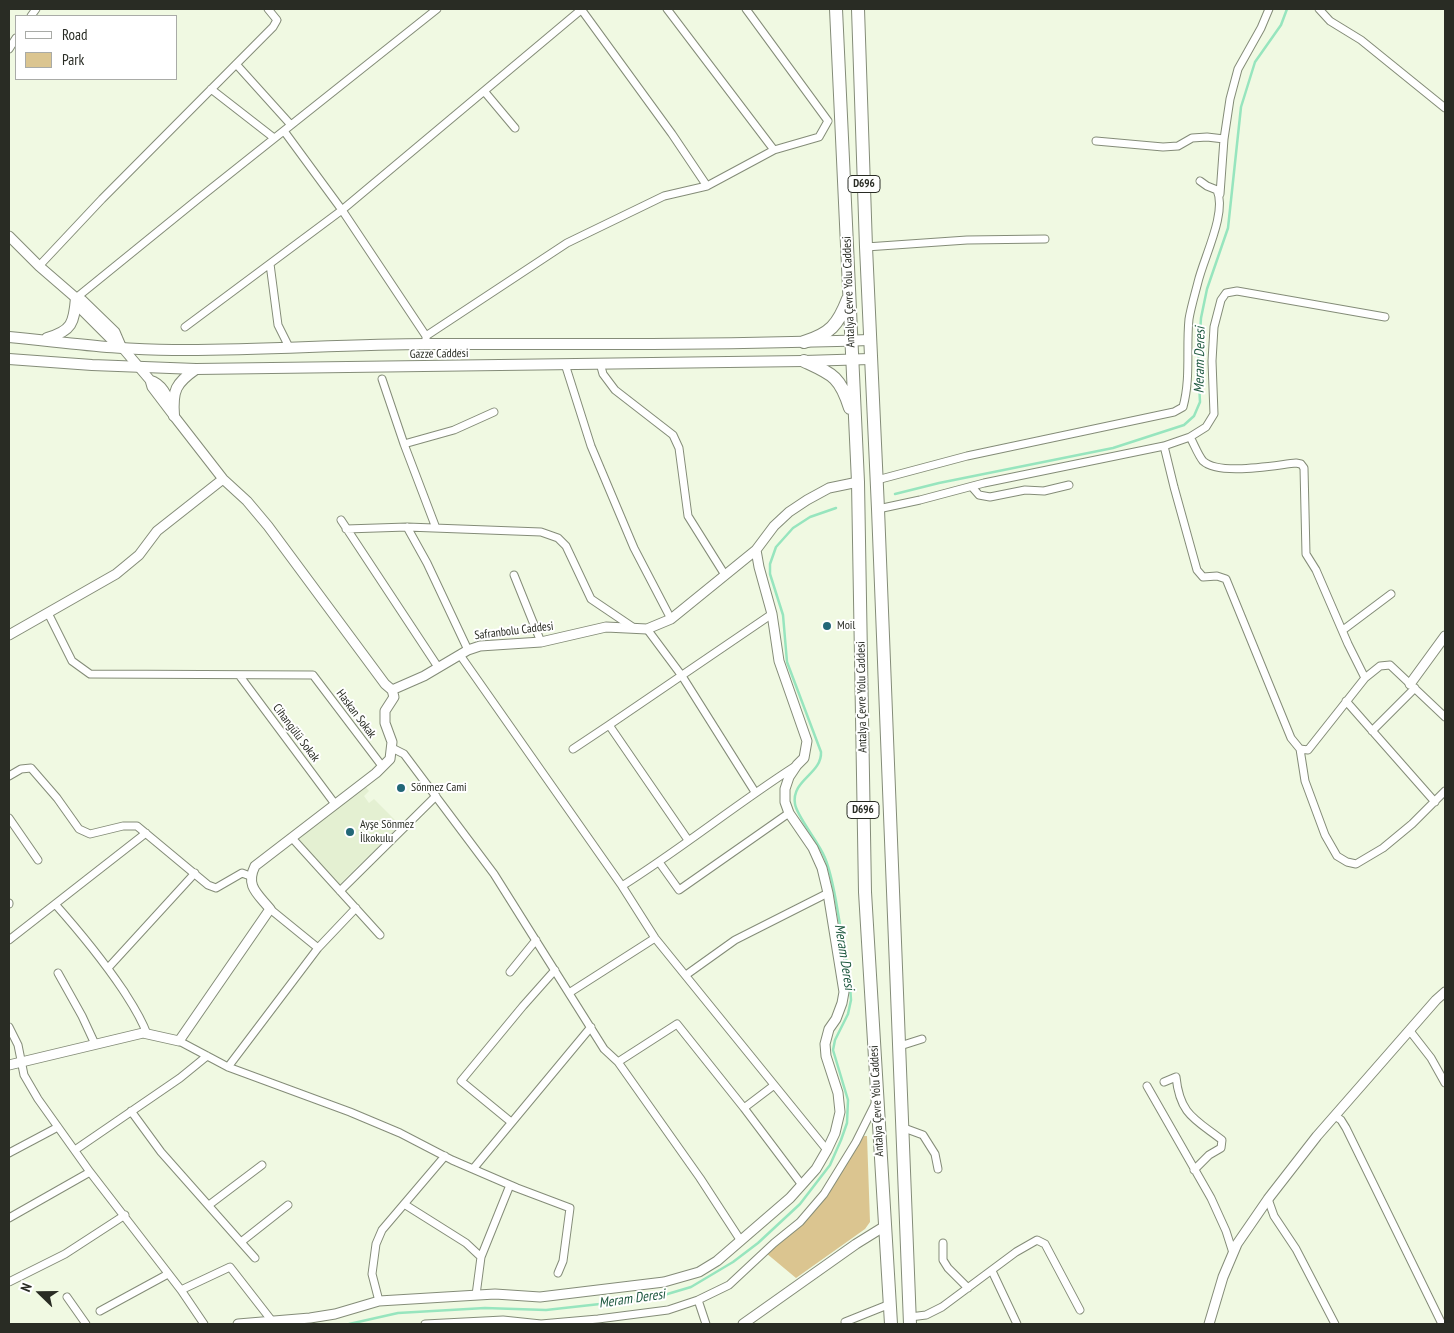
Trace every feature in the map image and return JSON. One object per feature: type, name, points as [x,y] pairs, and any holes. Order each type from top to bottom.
[{"type":"highway","name":"Antalya Çevre Yolu Caddesi","points":[[836,9],[834,121],[850,295],[858,482],[865,892],[891,1324]]},
{"type":"highway","name":"Antalya Çevre Yolu Caddesi","points":[[858,9],[869,340],[877,480],[904,1128],[910,1321]]},
{"type":"highway","points":[[804,342],[820,336],[835,326],[850,295]]},
{"type":"highway","points":[[804,361],[834,376],[848,399],[855,423]]},
{"type":"main road","points":[[39,340],[60,334],[70,326],[74,315],[76,298]]},
{"type":"main road","name":"Gazze Caddesi","points":[[9,337],[172,350],[290,347],[426,340],[804,342],[869,340]]},
{"type":"main road","name":"Gazze Caddesi","points":[[9,359],[196,369],[870,359]]},
{"type":"main road","points":[[174,416],[173,403],[176,387],[196,369]]},
{"type":"street","points":[[39,266],[102,198],[273,27],[277,20],[268,9]]},
{"type":"street","points":[[76,298],[102,275],[437,9]]},
{"type":"street","points":[[185,327],[342,210],[582,9],[707,186]]},
{"type":"street","points":[[669,9],[774,150]]},
{"type":"street","points":[[284,131],[342,210],[426,340],[568,243],[664,196],[707,186],[774,150],[819,137],[834,121],[746,9]]},
{"type":"street","points":[[877,480],[967,456],[1174,412],[1183,407],[1186,394],[1190,318],[1198,280],[1215,232],[1230,99],[1238,69],[1261,28],[1269,9]]},
{"type":"street","points":[[1319,9],[1330,21],[1361,40],[1445,108]]},
{"type":"street","points":[[236,64],[291,125]]},
{"type":"street","points":[[211,89],[274,138]]},
{"type":"street","points":[[484,92],[515,128]]},
{"type":"street","points":[[1096,141],[1163,147],[1178,146],[1192,138],[1224,139]]},
{"type":"street","points":[[1200,181],[1217,190],[1220,196]]},
{"type":"street","points":[[9,236],[39,266],[76,298],[78,306],[113,341],[122,347],[150,380],[152,387],[223,479],[247,500],[268,526],[385,684],[392,690],[394,697],[386,710],[386,724],[392,742],[390,759],[255,866],[250,876],[252,886],[270,909],[318,948]]},
{"type":"street","points":[[866,246],[967,240],[1045,239]]},
{"type":"street","points":[[270,264],[278,325],[290,347]]},
{"type":"street","points":[[878,509],[1164,446],[1190,437],[1206,427],[1214,414],[1212,361],[1214,327],[1221,300],[1226,293],[1237,291],[1385,317]]},
{"type":"street","points":[[600,363],[603,374],[615,390],[673,435],[679,448],[688,516],[726,575]]},
{"type":"street","points":[[565,364],[591,446],[634,548],[671,620]]},
{"type":"street","points":[[382,379],[436,528]]},
{"type":"street","points":[[404,444],[454,430],[494,412]]},
{"type":"street","points":[[1190,437],[1203,460],[1216,467],[1238,468],[1296,463],[1301,464],[1304,468],[1306,554],[1316,570],[1365,678]]},
{"type":"street","points":[[1164,446],[1197,570],[1203,578],[1217,576],[1226,579],[1291,738],[1300,749],[1305,781],[1326,835],[1337,856],[1346,862],[1356,864],[1383,848],[1412,824],[1445,791]]},
{"type":"street","points":[[9,635],[116,574],[139,555],[157,532],[223,479]]},
{"type":"street","name":"Safranbolu Caddesi","points":[[392,690],[424,676],[468,650],[480,646],[541,642],[606,627],[647,629],[671,620],[756,550],[774,526],[795,508],[829,488],[858,482]]},
{"type":"street","points":[[972,487],[979,495],[990,497],[1025,490],[1044,491],[1069,485]]},
{"type":"street","points":[[340,520],[438,667]]},
{"type":"street","points":[[407,527],[468,650]]},
{"type":"street","points":[[346,528],[407,527],[541,532],[558,538],[566,546],[591,599],[634,628]]},
{"type":"street","points":[[238,1324],[310,1318],[379,1300],[495,1294],[540,1296],[664,1282],[699,1272],[717,1261],[802,1185],[816,1169],[835,1133],[840,1112],[838,1093],[826,1056],[825,1044],[829,1029],[836,1019],[842,1003],[844,992],[828,893],[822,868],[813,848],[789,813],[785,802],[785,788],[789,776],[804,758],[807,741],[779,661],[772,614],[756,550]]},
{"type":"street","points":[[514,575],[541,642]]},
{"type":"street","points":[[1343,630],[1391,594]]},
{"type":"street","points":[[48,613],[72,661],[90,674],[239,675]]},
{"type":"street","points":[[573,749],[772,614]]},
{"type":"street","points":[[647,629],[682,676],[755,792]]},
{"type":"street","points":[[1372,731],[1413,686],[1445,636]]},
{"type":"street","points":[[460,654],[622,886],[656,938],[827,1150]]},
{"type":"street","points":[[1300,749],[1308,750],[1365,678],[1380,666],[1390,665],[1445,716]]},
{"type":"street","name":"Haskan Sokak","points":[[239,675],[313,674],[382,766]]},
{"type":"street","name":"Cihangülü Sokak","points":[[239,675],[335,804]]},
{"type":"street","points":[[1346,701],[1435,802]]},
{"type":"street","points":[[610,725],[688,840]]},
{"type":"street","points":[[392,748],[404,754],[494,874],[604,1049],[618,1062],[700,1178],[741,1241]]},
{"type":"street","points":[[622,886],[659,862],[755,792],[797,765]]},
{"type":"street","points":[[9,776],[21,768],[31,768],[57,798],[79,829],[90,834],[123,826],[137,826],[208,885],[216,888],[242,873],[250,876]]},
{"type":"street","points":[[340,891],[436,796]]},
{"type":"street","points":[[659,862],[679,890],[789,813]]},
{"type":"street","points":[[9,818],[38,860]]},
{"type":"street","points":[[9,940],[146,833]]},
{"type":"street","points":[[292,838],[380,935]]},
{"type":"street","points":[[108,968],[194,873]]},
{"type":"street","points":[[686,975],[736,940],[828,893]]},
{"type":"street","points":[[55,904],[82,934],[108,968],[142,1018],[147,1034]]},
{"type":"street","points":[[228,1067],[318,948],[356,908]]},
{"type":"street","points":[[179,1041],[270,909]]},
{"type":"street","points":[[569,993],[656,938]]},
{"type":"street","points":[[510,972],[536,940]]},
{"type":"street","points":[[511,1122],[461,1081],[555,970]]},
{"type":"street","points":[[58,973],[95,1044]]},
{"type":"street","points":[[1209,1324],[1223,1277],[1233,1252],[1268,1199],[1334,1116],[1445,992]]},
{"type":"street","points":[[618,1062],[677,1024],[802,1185]]},
{"type":"street","points":[[9,1027],[18,1046],[24,1075],[29,1083],[90,1172],[125,1215],[204,1324]]},
{"type":"street","points":[[473,1169],[591,1027]]},
{"type":"street","points":[[1410,1031],[1431,1058],[1445,1083]]},
{"type":"street","points":[[9,1065],[143,1033],[179,1041],[228,1067],[350,1112],[473,1169],[570,1208],[563,1261],[558,1274]]},
{"type":"street","points":[[900,1046],[922,1039]]},
{"type":"street","points":[[75,1150],[180,1078],[207,1056]]},
{"type":"street","points":[[1164,1082],[1176,1078],[1178,1091],[1190,1117],[1222,1140],[1221,1148],[1209,1155],[1194,1170]]},
{"type":"street","points":[[744,1108],[774,1086]]},
{"type":"street","points":[[1146,1086],[1211,1198],[1233,1252]]},
{"type":"street","points":[[425,1324],[503,1320],[541,1324],[598,1319],[668,1310],[698,1300],[729,1285],[774,1243],[800,1222],[824,1194],[856,1142],[877,1098]]},
{"type":"street","points":[[131,1111],[161,1152],[256,1258]]},
{"type":"street","points":[[1334,1116],[1341,1120],[1346,1128],[1442,1324]]},
{"type":"street","points":[[9,1153],[58,1127]]},
{"type":"street","points":[[904,1128],[923,1135],[935,1154],[938,1169]]},
{"type":"street","points":[[379,1300],[372,1274],[376,1244],[382,1230],[445,1156]]},
{"type":"street","points":[[209,1205],[262,1165]]},
{"type":"street","points":[[9,1218],[90,1172]]},
{"type":"street","points":[[476,1295],[481,1257],[510,1185]]},
{"type":"street","points":[[1268,1199],[1274,1216],[1296,1249],[1335,1324]]},
{"type":"street","points":[[241,1242],[288,1204]]},
{"type":"street","points":[[404,1204],[466,1243],[481,1257]]},
{"type":"street","points":[[9,1282],[64,1254],[125,1215]]},
{"type":"street","points":[[749,1323],[791,1289],[885,1226]]},
{"type":"street","points":[[910,1321],[942,1307],[1016,1252],[1037,1240],[1045,1244],[1080,1310]]},
{"type":"street","points":[[943,1243],[944,1260],[948,1268],[968,1288]]},
{"type":"street","points":[[181,1290],[230,1267],[272,1321]]},
{"type":"street","points":[[992,1271],[1016,1324]]},
{"type":"street","points":[[100,1311],[168,1274]]},
{"type":"street","points":[[67,1297],[86,1324]]},
{"type":"street","points":[[698,1300],[706,1324]]},
{"type":"street","points":[[845,1322],[890,1304]]},
{"type":"shaded area","name":"Ayşe Sönmez İlkokulu","points":[[365,786],[369,791],[364,796],[369,803],[374,799],[400,825],[339,885],[297,839]]},
{"type":"green space","points":[[864,1136],[867,1136],[870,1222],[865,1229],[796,1278],[766,1253],[794,1230],[840,1173]]},
{"type":"waterway","name":"Meram Deresi","points":[[895,494],[939,483],[1113,448],[1184,425],[1194,416],[1200,402],[1198,363],[1201,318],[1207,289],[1228,228],[1241,107],[1255,62],[1281,25],[1287,9]]},
{"type":"waterway","name":"Meram Deresi","points":[[349,1324],[398,1313],[485,1308],[546,1310],[654,1298],[691,1287],[733,1262],[758,1243],[800,1204],[830,1165],[847,1123],[848,1100],[833,1050],[835,1040],[848,1014],[851,1000],[850,985],[830,871],[822,852],[800,816],[795,804],[795,796],[798,789],[817,766],[821,752],[787,662],[783,615],[770,574],[770,564],[776,547],[793,528],[810,517],[836,508]]},
{"type":"place","name":"Moil","points":[[827,626]]},
{"type":"place","name":"Sönmez Cami","points":[[401,788]]},
{"type":"place","name":"Ayşe Sönmez İlkokulu","points":[[350,832]]}]
